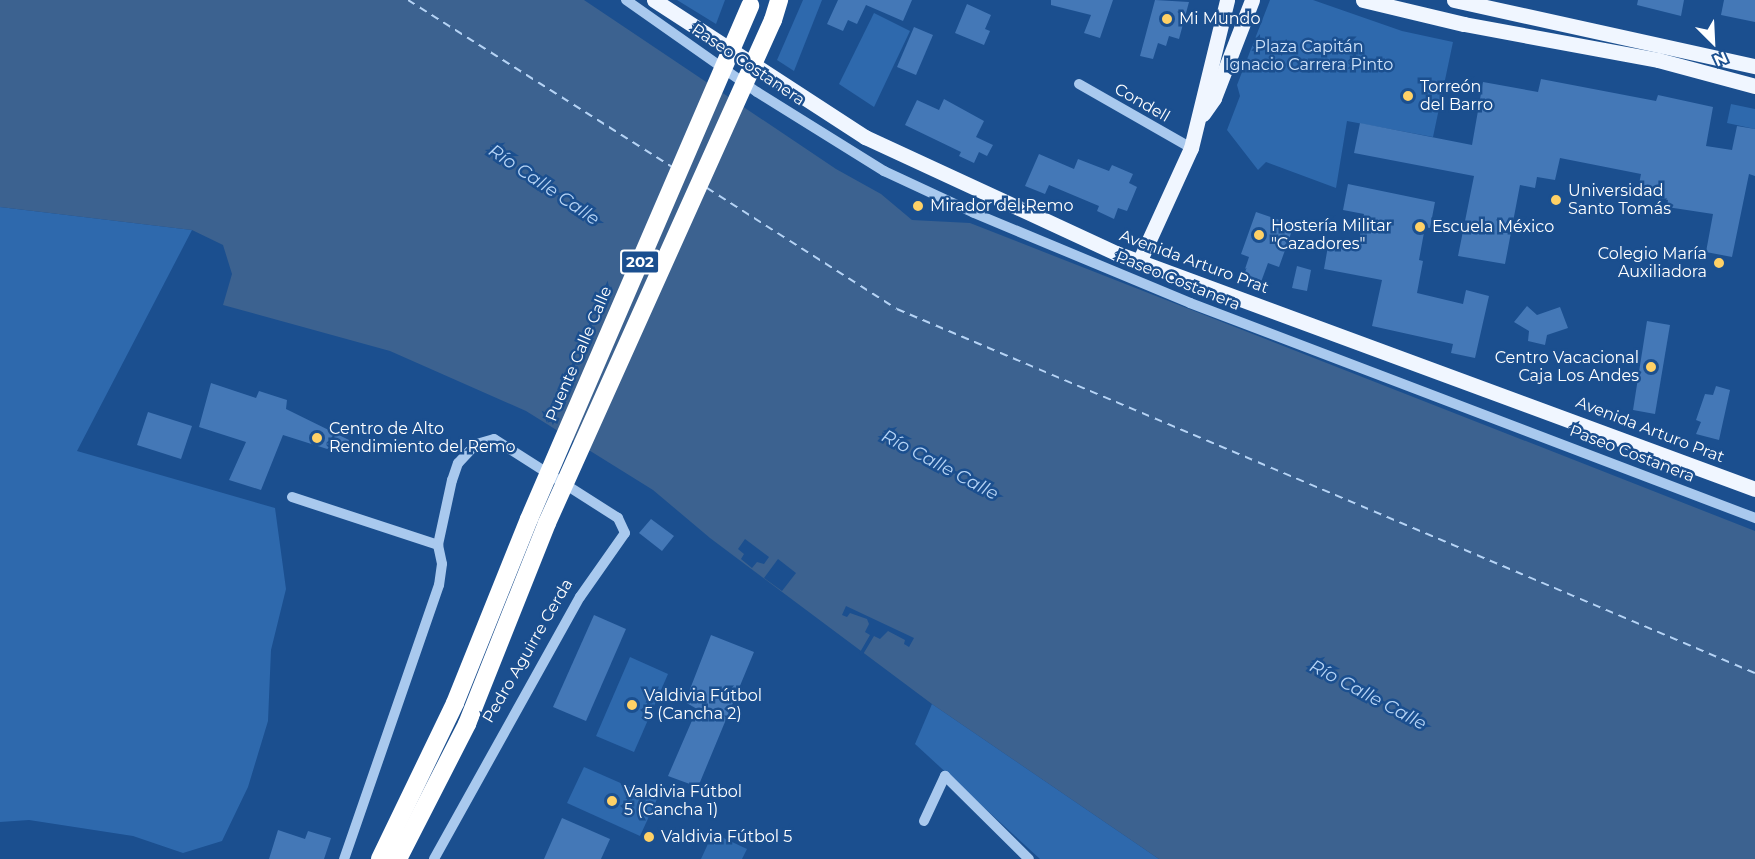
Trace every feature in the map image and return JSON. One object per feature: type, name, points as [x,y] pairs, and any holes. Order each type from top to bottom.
[{"type":"highway","name":"Pedro Aguirre Cerda","points":[[399,859],[467,724],[548,523],[773,20],[779,0]]},
{"type":"highway","name":"Puente Calle Calle","points":[[380,859],[455,703],[530,519],[751,3]]},
{"type":"main road","name":"Avenida Arturo Prat","points":[[654,0],[865,137],[917,163],[1139,262],[1755,489]]},
{"type":"main road","points":[[1139,262],[1191,148],[1227,0]]},
{"type":"main road","points":[[1199,119],[1214,98],[1251,0]]},
{"type":"main road","points":[[1363,0],[1464,24],[1658,60],[1755,86]]},
{"type":"main road","points":[[1454,0],[1755,66]]},
{"type":"street","name":"Paseo Costanera","points":[[626,0],[757,92],[884,171],[974,213],[1190,303],[1755,518]]},
{"type":"street","name":"Condell","points":[[1079,84],[1191,148]]},
{"type":"street","name":"Pedro Aguirre Cerda","points":[[344,859],[439,585],[442,564],[438,545],[452,480],[458,463],[476,444],[494,440],[618,518],[625,533],[580,597],[434,859]]},
{"type":"street","points":[[292,496],[438,545]]},
{"type":"street","points":[[924,821],[945,776],[1029,859]]},
{"type":"green space","points":[[677,0],[725,0],[716,24]]},
{"type":"green space","points":[[803,0],[822,0],[794,71],[777,60]]},
{"type":"green space","name":"Plaza Capitán Ignacio Carrera Pinto","points":[[1270,0],[1313,0],[1402,31],[1453,42],[1433,137],[1347,121],[1336,188],[1266,162],[1258,170],[1227,130],[1240,96],[1237,85]]},
{"type":"green space","points":[[874,13],[910,31],[874,107],[839,84]]},
{"type":"green space","points":[[1731,104],[1755,109],[1755,129],[1727,123]]},
{"type":"green space","points":[[0,207],[192,230],[77,451],[275,508],[286,589],[271,650],[268,721],[248,787],[222,841],[183,853],[133,836],[29,820],[0,822]]},
{"type":"green space","name":"Valdivia Fútbol 5 (Cancha 2)","points":[[630,657],[668,674],[634,752],[596,736]]},
{"type":"green space","points":[[932,704],[1159,859],[1040,859],[915,744]]},
{"type":"green space","name":"Valdivia Fútbol 5 (Cancha 1)","points":[[584,767],[657,799],[640,836],[567,803]]},
{"type":"green space","points":[[713,833],[747,849],[742,859],[701,859]]},
{"type":"water","name":"Río Calle Calle","points":[[0,0],[584,0],[836,169],[881,194],[912,220],[970,223],[1755,531],[1755,859],[1159,859],[932,704],[710,538],[653,490],[526,411],[390,351],[223,305],[232,274],[223,245],[192,230],[0,207]]},
{"type":"pier","points":[[745,539],[769,557],[764,564],[757,562],[752,568],[741,559],[744,554],[738,549]]},
{"type":"pier","points":[[778,559],[796,573],[782,591],[764,578]]},
{"type":"pier","points":[[846,606],[914,638],[909,647],[904,644],[905,640],[888,631],[880,639],[874,636],[862,656],[859,654],[870,635],[865,632],[869,624],[867,619],[850,613],[847,617],[842,615]]},
{"type":"building","points":[[838,0],[912,0],[903,21],[866,5],[857,24],[848,20],[843,31],[827,24]]},
{"type":"building","points":[[1051,0],[1113,0],[1100,38],[1084,33],[1091,15],[1051,5]]},
{"type":"building","name":"Mi Mundo","points":[[1155,0],[1189,2],[1179,39],[1169,36],[1166,46],[1158,43],[1153,59],[1140,56]]},
{"type":"building","points":[[1638,0],[1684,0],[1681,16],[1637,5]]},
{"type":"building","points":[[1724,0],[1755,0],[1755,22],[1721,15]]},
{"type":"building","points":[[967,4],[991,15],[985,29],[990,31],[984,45],[955,33]]},
{"type":"building","points":[[914,27],[933,35],[916,75],[897,67]]},
{"type":"building","points":[[1541,79],[1656,101],[1658,95],[1713,107],[1706,146],[1732,150],[1737,126],[1755,129],[1755,176],[1749,174],[1732,257],[1706,252],[1713,214],[1667,207],[1668,200],[1637,194],[1641,174],[1560,158],[1555,180],[1537,177],[1535,188],[1520,185],[1505,264],[1458,256],[1474,176],[1354,153],[1360,123],[1472,145],[1483,82],[1538,92]]},
{"type":"building","points":[[944,99],[984,121],[976,137],[993,145],[987,156],[979,152],[974,163],[959,156],[961,152],[905,125],[917,100],[939,110]]},
{"type":"building","points":[[1039,154],[1074,169],[1078,159],[1109,171],[1112,165],[1133,174],[1129,183],[1137,187],[1127,211],[1118,208],[1114,219],[1097,211],[1099,206],[1049,185],[1045,194],[1025,186]]},
{"type":"building","points":[[1348,184],[1435,202],[1430,228],[1425,227],[1419,260],[1423,261],[1417,293],[1463,304],[1466,290],[1489,296],[1475,358],[1451,353],[1453,344],[1372,326],[1382,280],[1324,269],[1328,246],[1357,251],[1364,214],[1343,210]]},
{"type":"building","points":[[1256,212],[1294,225],[1279,267],[1268,263],[1261,282],[1243,275],[1249,257],[1241,254]]},
{"type":"building","points":[[1297,266],[1311,270],[1307,291],[1292,288]]},
{"type":"building","points":[[1527,306],[1537,315],[1560,307],[1568,328],[1547,335],[1545,345],[1528,341],[1529,331],[1514,322]]},
{"type":"building","name":"Centro Vacacional Caja Los Andes","points":[[1647,321],[1670,325],[1655,414],[1633,410]]},
{"type":"building","name":"Centro de Alto Rendimiento del Remo","points":[[211,383],[256,398],[259,391],[287,400],[286,409],[349,440],[343,454],[283,435],[261,490],[229,480],[246,442],[199,427]]},
{"type":"building","points":[[1716,386],[1730,390],[1719,440],[1696,434],[1701,422],[1696,420],[1705,394],[1713,395]]},
{"type":"building","points":[[148,412],[192,426],[181,459],[137,445]]},
{"type":"building","points":[[651,519],[674,536],[662,551],[639,533]]},
{"type":"building","points":[[594,615],[626,629],[586,721],[553,707]]},
{"type":"building","points":[[711,635],[754,652],[698,787],[668,776],[697,709],[685,702]]},
{"type":"building","points":[[562,818],[610,839],[601,859],[544,859]]},
{"type":"building","points":[[278,830],[305,839],[308,831],[331,838],[324,859],[269,859]]},
{"type":"ferry route","points":[[408,0],[672,167]]},
{"type":"ferry route","points":[[707,188],[897,309],[1755,673]]},
{"type":"place","name":"Mi Mundo","points":[[1167,19]]},
{"type":"place","name":"Torreón del Barro","points":[[1408,96]]},
{"type":"place","name":"Universidad Santo Tomás","points":[[1556,200]]},
{"type":"place","name":"Mirador del Remo","points":[[918,206]]},
{"type":"place","name":"Escuela México","points":[[1420,227]]},
{"type":"place","name":"Hostería Militar \"Cazadores\"","points":[[1259,235]]},
{"type":"place","name":"Colegio María Auxiliadora","points":[[1719,263]]},
{"type":"place","name":"Centro Vacacional Caja Los Andes","points":[[1651,367]]},
{"type":"place","name":"Centro de Alto Rendimiento del Remo","points":[[317,438]]},
{"type":"place","name":"Valdivia Fútbol 5 (Cancha 2)","points":[[632,705]]},
{"type":"place","name":"Valdivia Fútbol 5 (Cancha 1)","points":[[612,801]]},
{"type":"place","name":"Valdivia Fútbol 5","points":[[649,837]]}]
